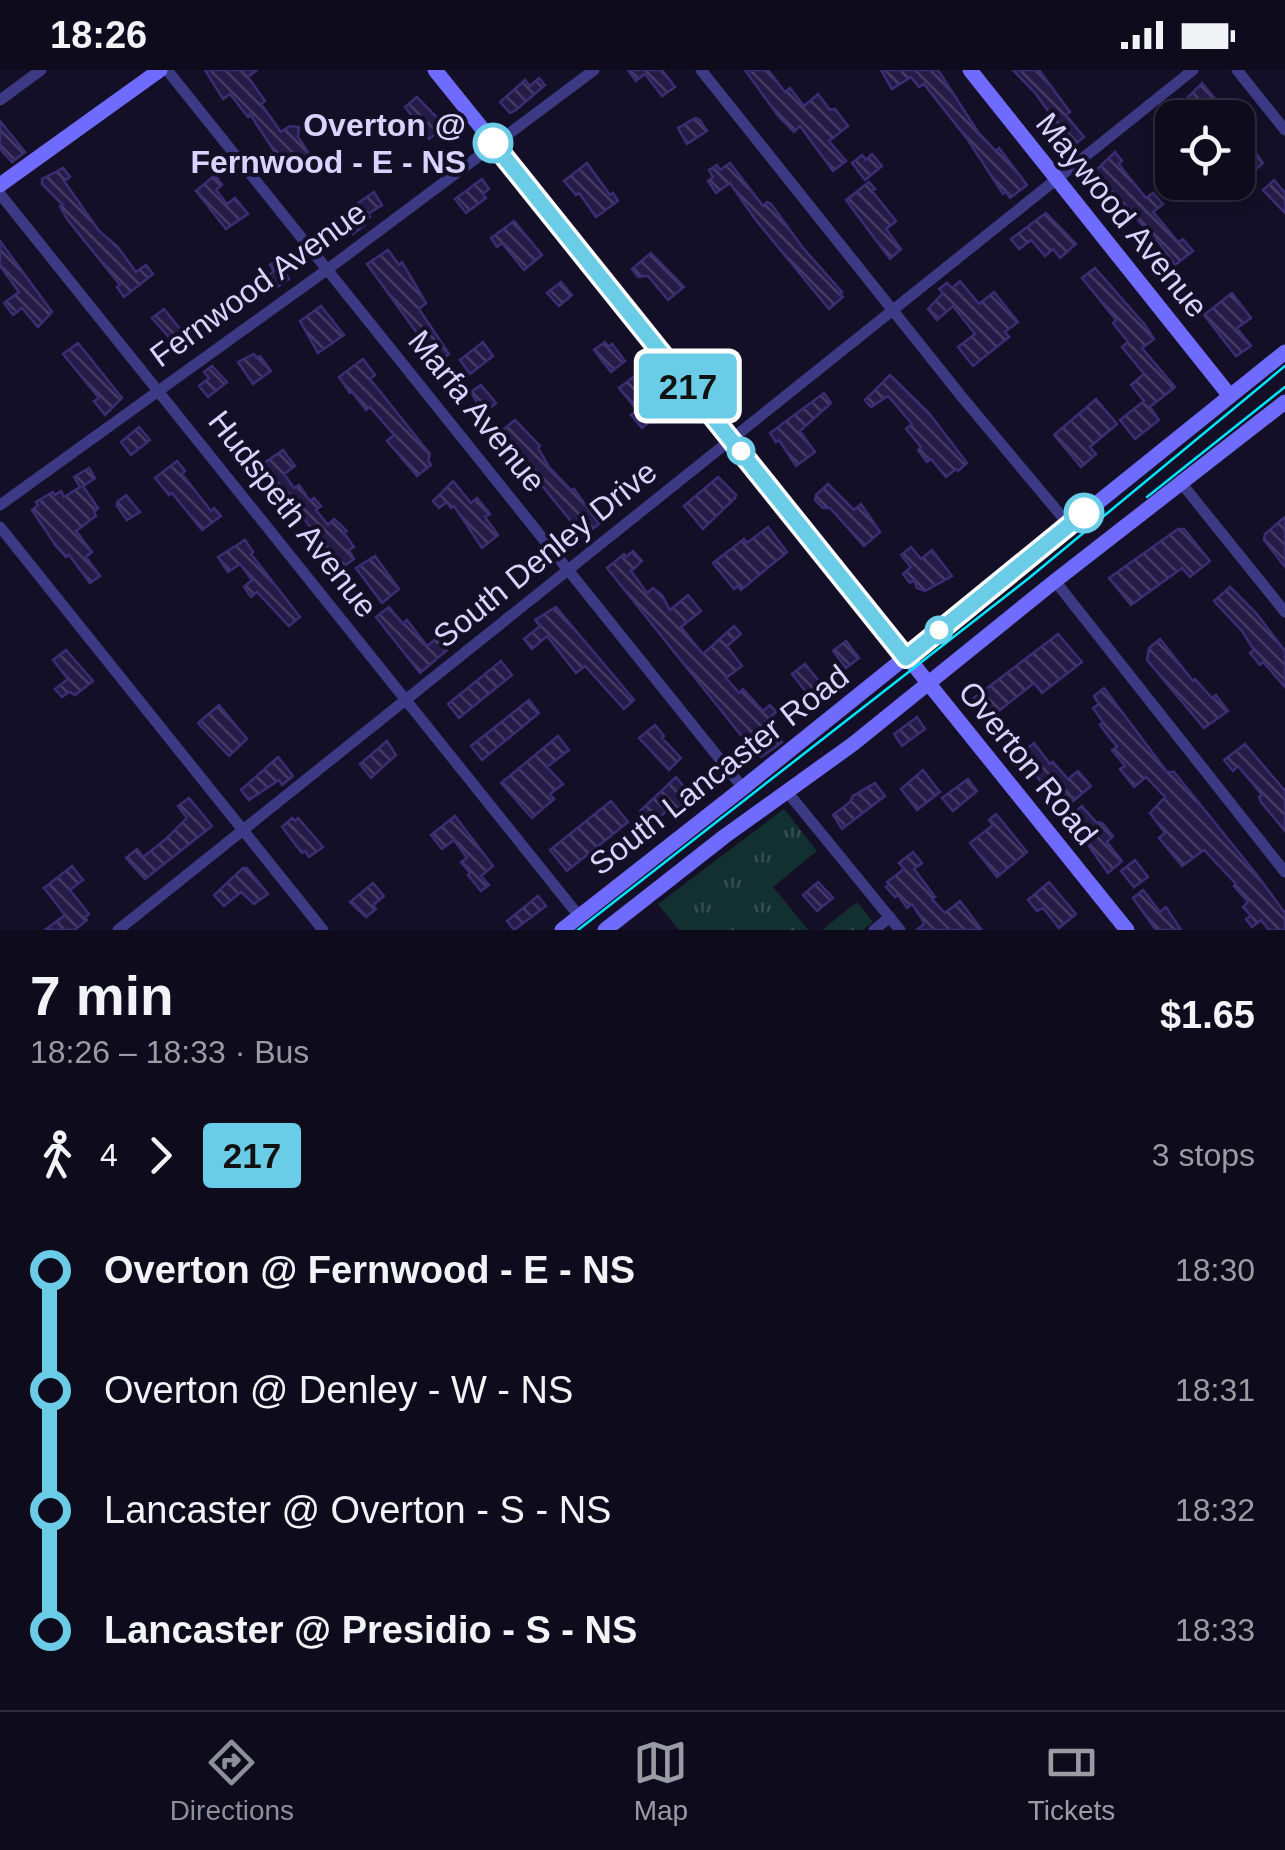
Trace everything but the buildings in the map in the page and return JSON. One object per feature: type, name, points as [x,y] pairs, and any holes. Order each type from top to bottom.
[{"type":"main road","points":[[0,186],[164,70]]},
{"type":"main road","name":"Overton Road","points":[[434,70],[1127,930]]},
{"type":"main road","name":"Maywood Avenue","points":[[970,70],[1230,396]]},
{"type":"main road","name":"South Lancaster Road","points":[[562,930],[1285,352]]},
{"type":"main road","name":"South Lancaster Road","points":[[605,930],[725,836],[789,794],[1285,402]]},
{"type":"street","points":[[0,100],[40,70]]},
{"type":"street","name":"Marfa Avenue","points":[[164,70],[743,788]]},
{"type":"street","name":"Fernwood Avenue","points":[[0,505],[328,269],[594,70]]},
{"type":"street","points":[[702,70],[1069,525]]},
{"type":"street","name":"South Denley Drive","points":[[118,930],[1193,70]]},
{"type":"street","points":[[1237,70],[1285,130]]},
{"type":"street","name":"Hudspeth Avenue","points":[[0,194],[579,916]]},
{"type":"street","points":[[1182,484],[1285,612]]},
{"type":"street","points":[[0,527],[322,930]]},
{"type":"street","points":[[1054,581],[1285,872]]},
{"type":"street","points":[[789,794],[900,930]]},
{"type":"street","points":[[874,930],[890,917]]},
{"type":"green space","points":[[784,809],[817,851],[773,887],[808,930],[679,930],[658,904]]},
{"type":"green space","points":[[857,902],[873,922],[863,930],[822,930]]},
{"type":"tram line","points":[[578,930],[1029,578],[1285,366]]},
{"type":"tram line","points":[[1147,497],[1285,387]]},
{"type":"bus line","name":"217","points":[[493,143],[906,658],[1084,513]]},
{"type":"place","name":"Overton @ Fernwood - E - NS","points":[[493,143]]}]
